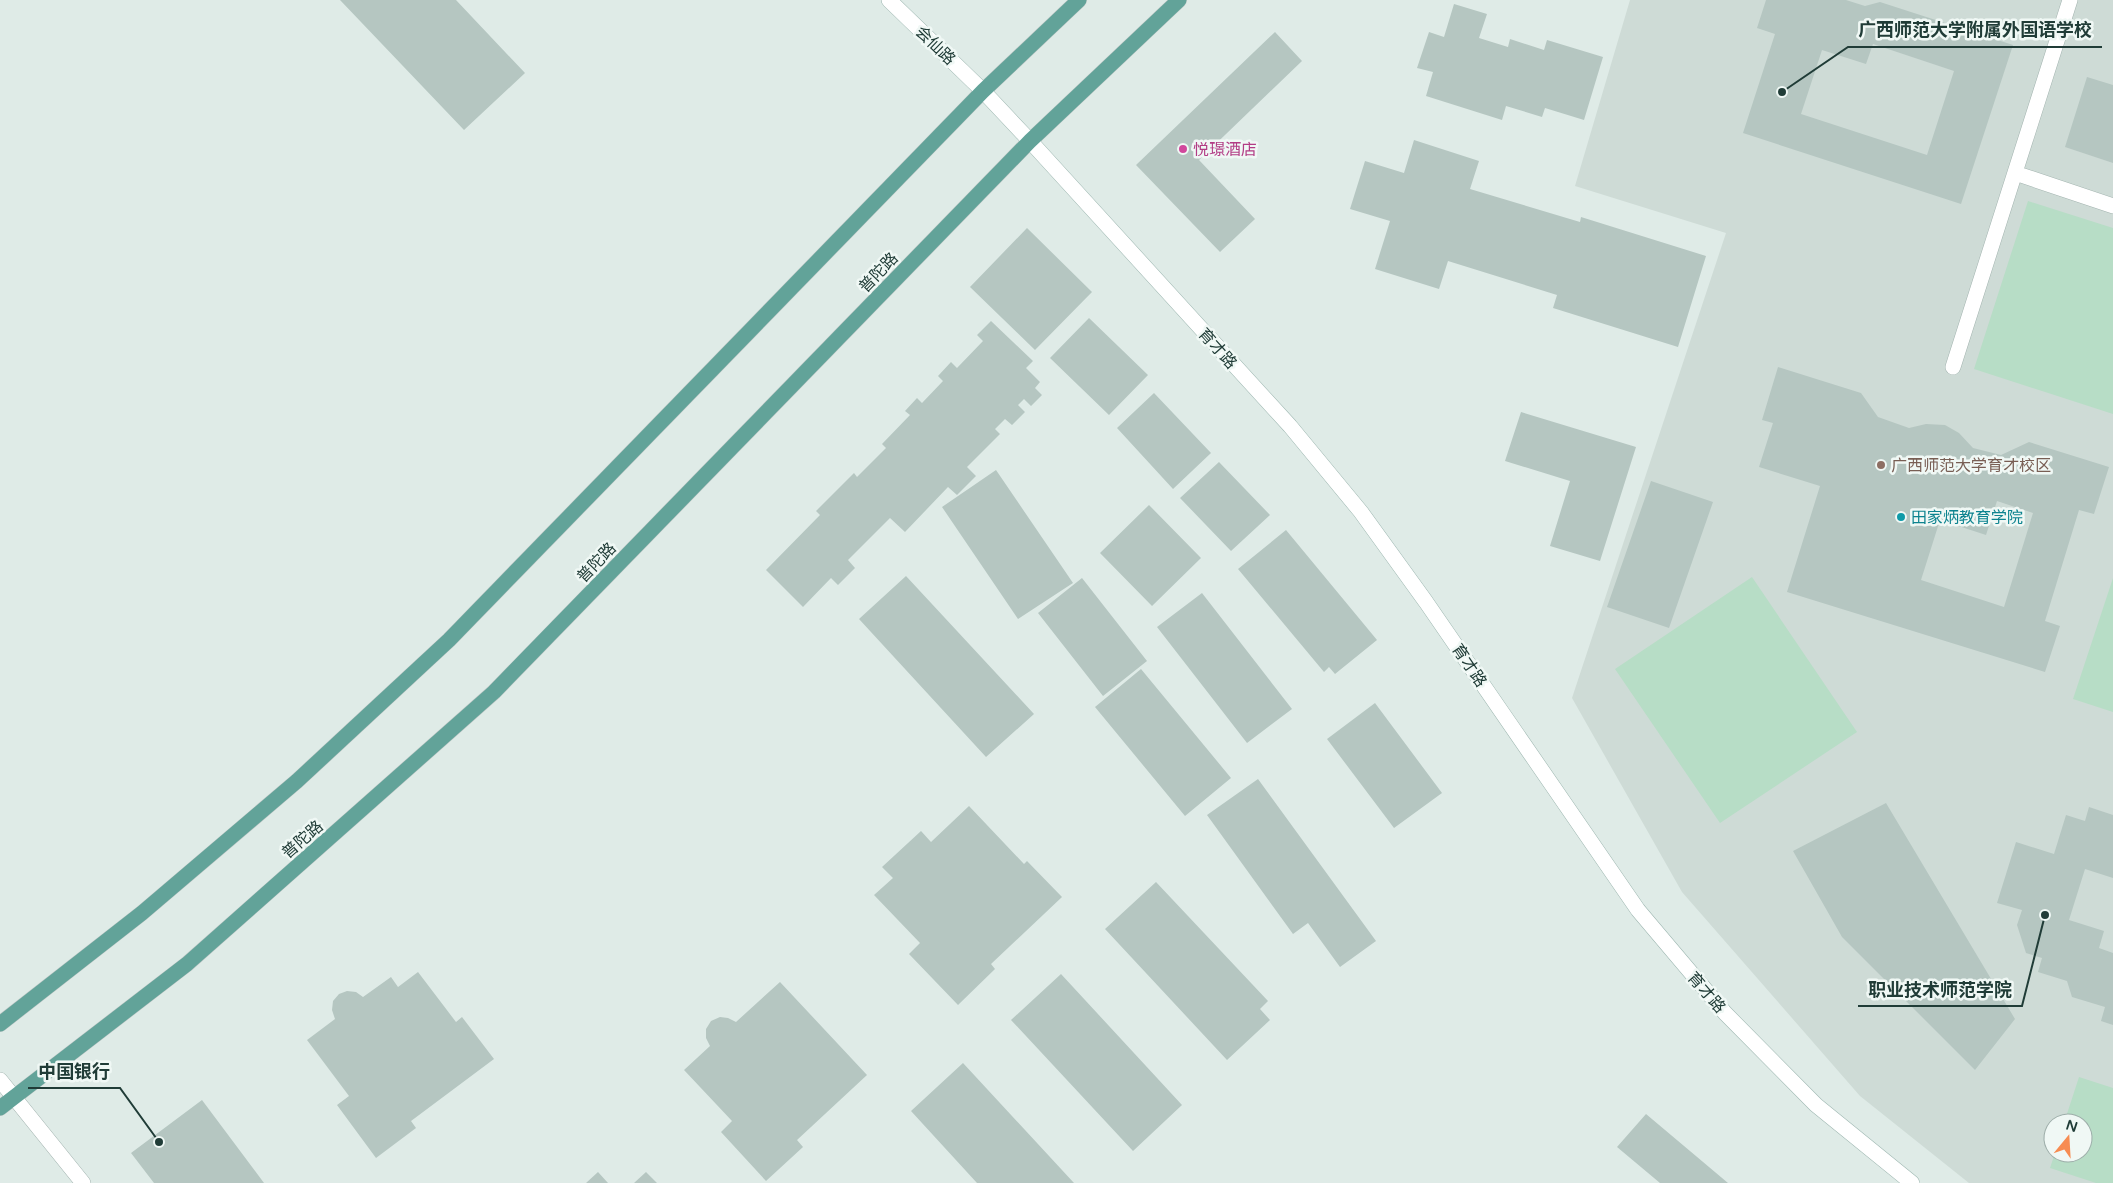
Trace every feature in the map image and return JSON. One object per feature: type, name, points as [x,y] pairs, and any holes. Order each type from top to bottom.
[{"type":"main road","name":"会仙路","points":[[889,0],[983,91],[1030,140]]},
{"type":"main road","points":[[0,1024],[142,913],[297,782],[449,640],[983,91],[1079,0]]},
{"type":"main road","name":"普陀路","points":[[0,1108],[186,964],[494,692],[1030,140],[1179,0]]},
{"type":"main road","points":[[1953,367],[2070,0]]},
{"type":"main road","name":"育才路","points":[[1030,140],[1290,426],[1361,512],[1426,602],[1638,910],[1725,1014],[1816,1105],[1912,1183]]},
{"type":"main road","points":[[2015,173],[2113,206]]},
{"type":"main road","points":[[0,1080],[83,1183]]},
{"type":"shaded area","name":"广西师范大学育才校区","points":[[1630,0],[2113,0],[2113,1183],[1969,1183],[1860,1096],[1682,892],[1572,698],[1726,233],[1575,186]]},
{"type":"green space","points":[[2028,201],[2113,228],[2113,414],[1974,369]]},
{"type":"green space","points":[[1752,577],[1857,732],[1720,823],[1615,669]]},
{"type":"green space","points":[[2113,578],[2113,712],[2073,699]]},
{"type":"green space","points":[[2079,1077],[2113,1088],[2113,1183],[2096,1183],[2050,1168],[2052,1163],[2093,1163],[2093,1113],[2067,1113]]},
{"type":"building","points":[[340,0],[456,0],[525,73],[464,130]]},
{"type":"building","points":[[1766,0],[1846,0],[1865,6],[1880,2],[2013,45],[1961,204],[1743,133],[1775,34],[1757,28]],"holes":[[[1873,44],[1954,71],[1927,155],[1801,114],[1822,50],[1866,64]]]},
{"type":"building","points":[[1454,4],[1487,14],[1479,38],[1508,47],[1510,39],[1544,50],[1547,40],[1603,57],[1584,120],[1545,108],[1542,117],[1506,106],[1502,120],[1426,96],[1433,72],[1417,68],[1429,32],[1444,37]]},
{"type":"building","points":[[1275,32],[1302,61],[1199,160],[1255,219],[1220,252],[1136,165]]},
{"type":"building","points":[[2087,77],[2113,85],[2113,163],[2065,147]]},
{"type":"building","points":[[1414,140],[1479,161],[1470,189],[1580,222],[1581,217],[1706,256],[1678,347],[1553,308],[1557,295],[1448,261],[1439,289],[1375,269],[1390,221],[1350,209],[1365,161],[1404,173]]},
{"type":"building","points":[[1027,228],[1092,292],[1035,350],[970,287]]},
{"type":"building","points":[[1089,318],[1148,375],[1109,415],[1050,358]]},
{"type":"building","points":[[991,321],[1033,361],[1026,368],[1040,382],[1035,388],[1042,395],[1031,406],[1024,399],[1018,405],[1025,412],[1012,425],[1005,419],[995,429],[1000,434],[967,467],[976,476],[957,495],[948,487],[905,532],[890,518],[848,560],[855,568],[838,585],[831,578],[803,607],[766,570],[820,515],[816,511],[854,473],[857,477],[886,448],[882,444],[910,415],[905,411],[917,398],[922,403],[943,381],[938,376],[951,362],[957,368],[983,341],[977,335]]},
{"type":"building","name":"田家炳教育学院","points":[[1778,367],[1861,393],[1878,417],[1909,428],[1926,424],[1945,425],[1959,433],[1973,448],[2001,455],[2029,442],[2109,467],[2094,514],[2079,510],[2045,621],[2060,626],[2045,672],[1787,592],[1820,486],[1759,467],[1773,423],[1762,420]],"holes":[[[1997,501],[2033,513],[2004,607],[1921,580],[1940,520],[1986,535]]]},
{"type":"building","points":[[1154,393],[1211,453],[1173,489],[1117,428]]},
{"type":"building","points":[[1521,412],[1636,447],[1600,561],[1550,546],[1570,481],[1505,461]]},
{"type":"building","points":[[1219,462],[1270,515],[1231,551],[1180,498]]},
{"type":"building","points":[[996,470],[1073,583],[1018,619],[942,507]]},
{"type":"building","points":[[1651,481],[1713,502],[1669,628],[1607,607]]},
{"type":"building","points":[[1149,505],[1201,558],[1152,606],[1100,553]]},
{"type":"building","points":[[1286,530],[1377,640],[1335,674],[1329,667],[1324,672],[1238,569]]},
{"type":"building","points":[[906,576],[1034,714],[986,757],[859,619]]},
{"type":"building","points":[[1082,578],[1147,661],[1103,696],[1038,613]]},
{"type":"building","points":[[1202,593],[1292,709],[1247,743],[1157,627]]},
{"type":"building","points":[[1141,669],[1231,778],[1185,816],[1095,707]]},
{"type":"building","points":[[1375,703],[1442,793],[1394,828],[1327,739]]},
{"type":"building","points":[[1258,779],[1376,941],[1340,967],[1308,923],[1293,934],[1207,815]]},
{"type":"building","points":[[1886,803],[2015,1019],[1975,1070],[1842,937],[1793,851]]},
{"type":"building","points":[[969,806],[1024,864],[1027,861],[1062,897],[991,964],[995,969],[958,1005],[909,954],[920,943],[874,895],[893,878],[882,867],[921,831],[931,842]]},
{"type":"building","points":[[2089,807],[2113,815],[2113,878],[2085,869],[2069,920],[2104,931],[2099,948],[2113,953],[2113,1025],[2101,1021],[2105,1007],[2072,997],[2067,981],[2038,972],[2042,958],[2026,953],[2017,925],[2022,910],[1997,903],[2016,842],[2054,854],[2066,815],[2085,821]]},
{"type":"building","points":[[1156,882],[1268,1001],[1260,1009],[1270,1020],[1227,1060],[1105,929]]},
{"type":"building","points":[[418,972],[456,1022],[462,1017],[494,1059],[411,1121],[416,1128],[376,1158],[337,1105],[349,1096],[307,1040],[335,1019],[332,1010],[333,1001],[339,994],[347,991],[356,992],[363,997],[391,977],[398,987]]},
{"type":"building","points":[[1061,974],[1182,1105],[1133,1151],[1011,1020]]},
{"type":"building","points":[[780,982],[867,1075],[797,1140],[803,1147],[766,1181],[721,1132],[732,1121],[684,1070],[710,1046],[706,1038],[706,1029],[711,1021],[720,1017],[736,1022]]},
{"type":"building","points":[[963,1063],[1074,1183],[977,1183],[911,1111]]},
{"type":"building","points":[[202,1100],[264,1183],[154,1183],[131,1153]]},
{"type":"building","points":[[1646,1114],[1728,1183],[1660,1183],[1617,1147]]},
{"type":"building","points":[[598,1172],[608,1183],[586,1183]]},
{"type":"building","points":[[646,1172],[657,1183],[634,1183]]},
{"type":"place","name":"广西师范大学附属外国语学校","points":[[1782,92]]},
{"type":"place","name":"悦璟酒店","points":[[1183,149]]},
{"type":"place","name":"广西师范大学育才校区","points":[[1881,465]]},
{"type":"place","name":"田家炳教育学院","points":[[1901,517]]},
{"type":"place","name":"职业技术师范学院","points":[[2045,915]]},
{"type":"place","name":"中国银行","points":[[159,1142]]}]
